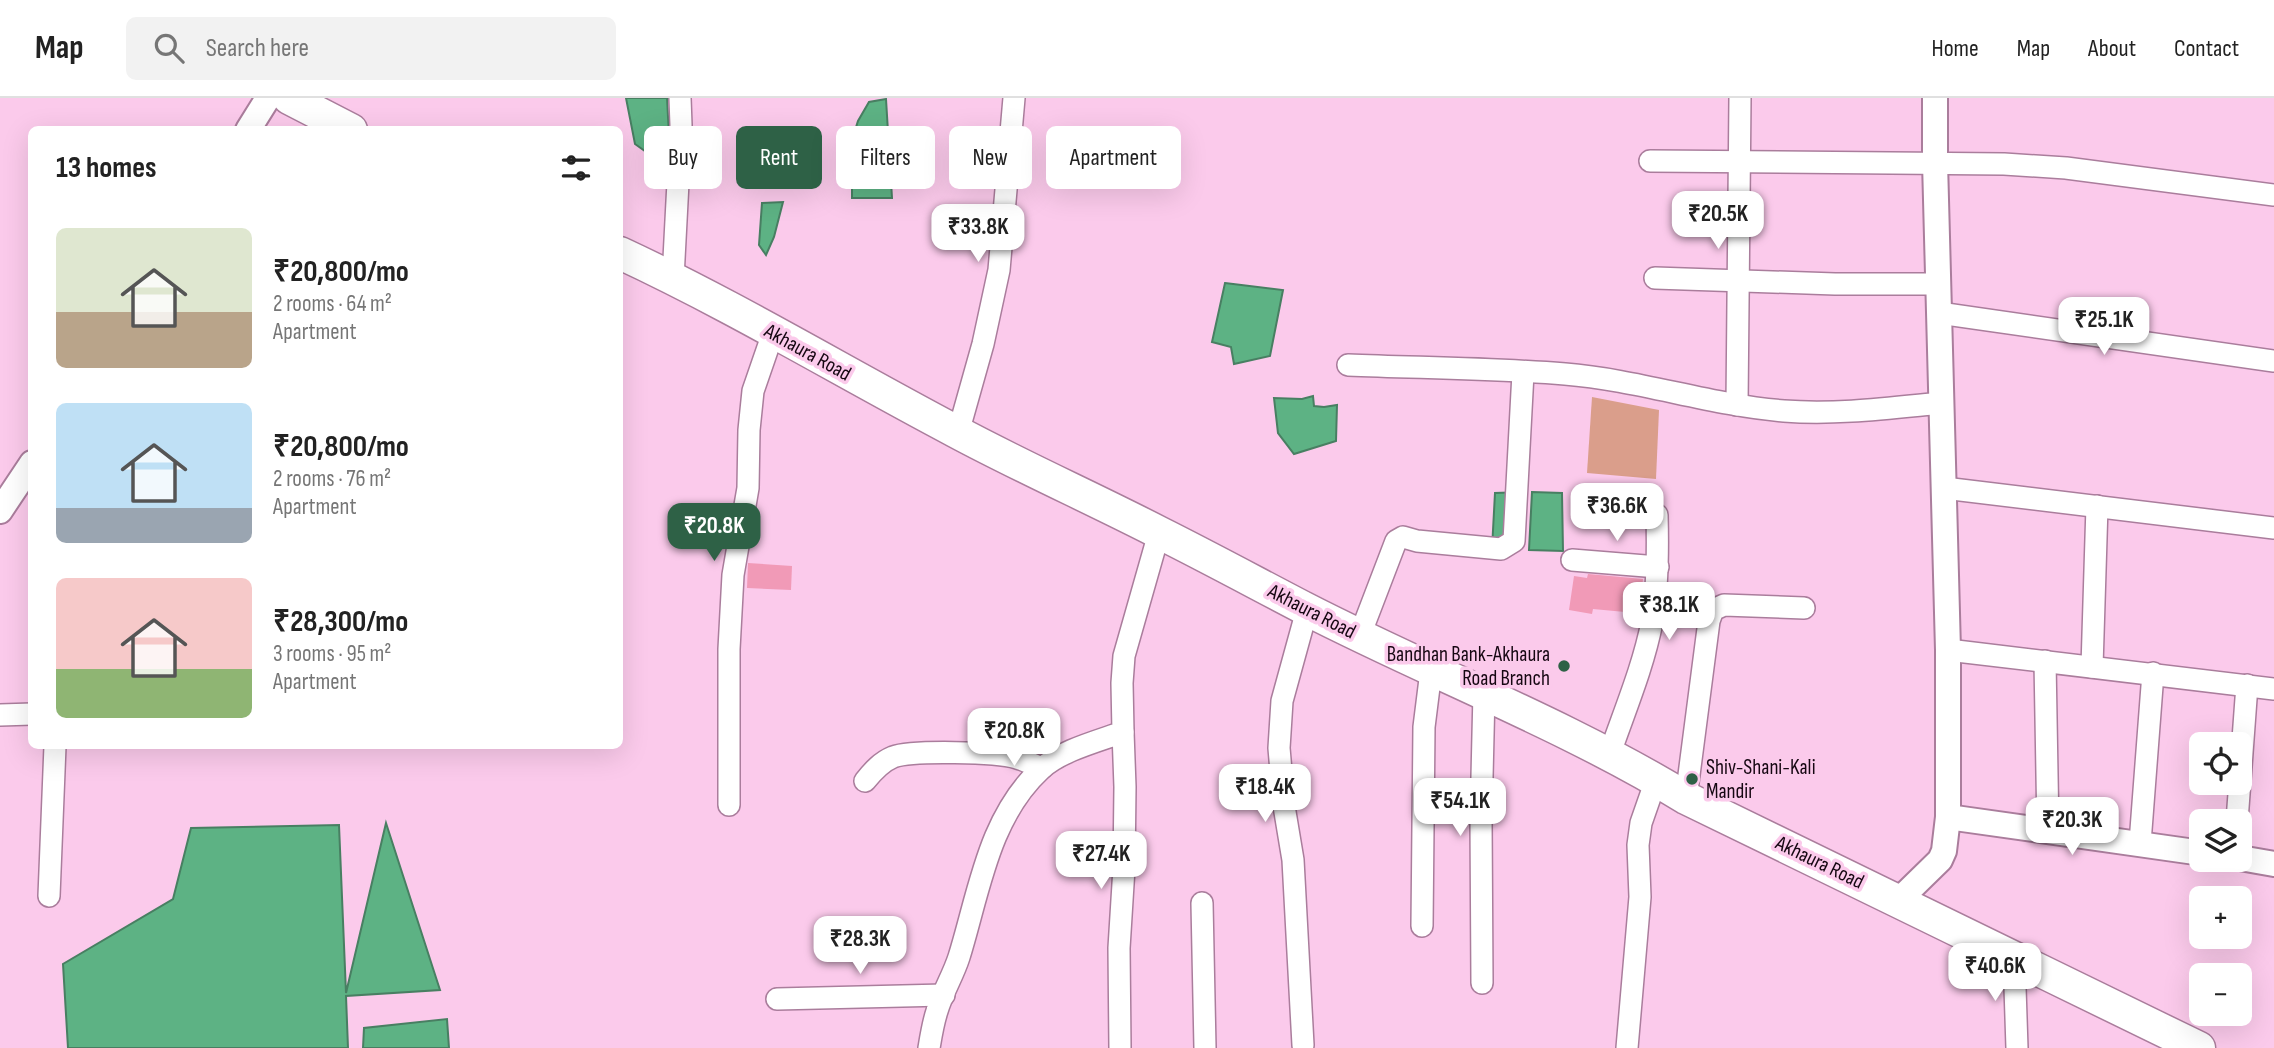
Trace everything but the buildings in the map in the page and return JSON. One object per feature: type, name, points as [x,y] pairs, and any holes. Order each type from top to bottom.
[{"type":"main road","points":[[289,98],[343,126]]},
{"type":"main road","name":"Akhaura Road","points":[[623,254],[673,278],[958,433],[1307,610],[1432,671],[1484,693],[1656,780],[1686,798],[1899,900],[2186,1045]]},
{"type":"street","points":[[250,126],[268,98]]},
{"type":"street","points":[[673,278],[680,98]]},
{"type":"street","points":[[958,433],[983,344],[999,270],[1014,98]]},
{"type":"street","points":[[1737,405],[1740,98]]},
{"type":"street","points":[[1899,900],[1940,860],[1944,851],[1948,817],[1948,650],[1935,162],[1936,98]]},
{"type":"street","points":[[1650,161],[2004,164],[2066,168],[2274,195]]},
{"type":"street","points":[[1655,278],[1938,284]]},
{"type":"street","points":[[1939,313],[2274,361]]},
{"type":"street","points":[[730,805],[733,575],[748,488],[753,391],[773,333]]},
{"type":"street","points":[[1348,365],[1564,374],[1621,381],[1696,398],[1784,411],[1840,412],[1942,403]]},
{"type":"street","points":[[1360,635],[1396,541],[1403,537],[1417,541],[1501,549],[1514,541],[1524,373]]},
{"type":"street","points":[[0,511],[28,469]]},
{"type":"street","points":[[1944,488],[2274,528]]},
{"type":"street","points":[[2092,667],[2097,506]]},
{"type":"street","points":[[1609,756],[1652,622],[1658,567],[1657,515]]},
{"type":"street","points":[[1120,1048],[1119,948],[1125,788],[1122,683],[1124,656],[1159,533]]},
{"type":"street","points":[[1572,560],[1658,567]]},
{"type":"street","points":[[1686,798],[1709,621],[1713,610],[1724,605],[1804,607]]},
{"type":"street","points":[[1303,1045],[1293,860],[1284,806],[1279,748],[1282,701],[1307,610]]},
{"type":"street","points":[[1948,650],[2274,689]]},
{"type":"street","points":[[2045,661],[2048,831]]},
{"type":"street","points":[[1422,926],[1424,727],[1432,671]]},
{"type":"street","points":[[2140,844],[2152,673]]},
{"type":"street","points":[[2238,809],[2247,685]]},
{"type":"street","points":[[1482,983],[1481,820],[1484,693]]},
{"type":"street","points":[[0,715],[28,714]]},
{"type":"street","points":[[929,1048],[937,1010],[958,959],[982,870],[1017,796],[1042,768],[1091,743],[1123,732]]},
{"type":"street","points":[[49,896],[55,749]]},
{"type":"street","points":[[865,781],[879,765],[892,757],[918,752],[1016,757],[1042,768]]},
{"type":"street","points":[[1627,1048],[1639,919],[1638,845],[1641,823],[1656,780]]},
{"type":"street","points":[[1948,817],[2189,851]]},
{"type":"street","points":[[2252,860],[2274,864]]},
{"type":"street","points":[[1202,903],[1205,1048]]},
{"type":"street","points":[[2014,957],[2017,1048]]},
{"type":"street","points":[[777,999],[944,995]]},
{"type":"shaded area","points":[[626,98],[667,98],[668,126],[644,126],[644,150],[635,144]]},
{"type":"shaded area","points":[[886,99],[888,126],[856,126],[869,102]]},
{"type":"shaded area","points":[[852,189],[891,189],[892,198],[852,198]]},
{"type":"shaded area","points":[[783,202],[774,237],[766,255],[759,245],[762,203]]},
{"type":"shaded area","points":[[1225,283],[1283,290],[1270,356],[1234,364],[1231,347],[1212,342]]},
{"type":"shaded area","points":[[1313,396],[1314,406],[1337,405],[1336,441],[1294,454],[1278,433],[1274,398],[1302,399]]},
{"type":"shaded area","points":[[1592,397],[1659,410],[1656,479],[1587,473]]},
{"type":"shaded area","points":[[1524,492],[1521,549],[1492,549],[1495,493]]},
{"type":"shaded area","points":[[1532,492],[1562,493],[1563,551],[1529,550]]},
{"type":"shaded area","points":[[386,823],[440,990],[346,996],[348,1048],[68,1048],[63,964],[173,899],[191,828],[339,825],[346,993]]},
{"type":"shaded area","points":[[447,1019],[449,1048],[363,1048],[364,1028]]},
{"type":"place","name":"Bandhan Bank-Akhaura Road Branch","points":[[1564,666]]},
{"type":"place","name":"Shiv-Shani-Kali Mandir","points":[[1692,779]]}]
